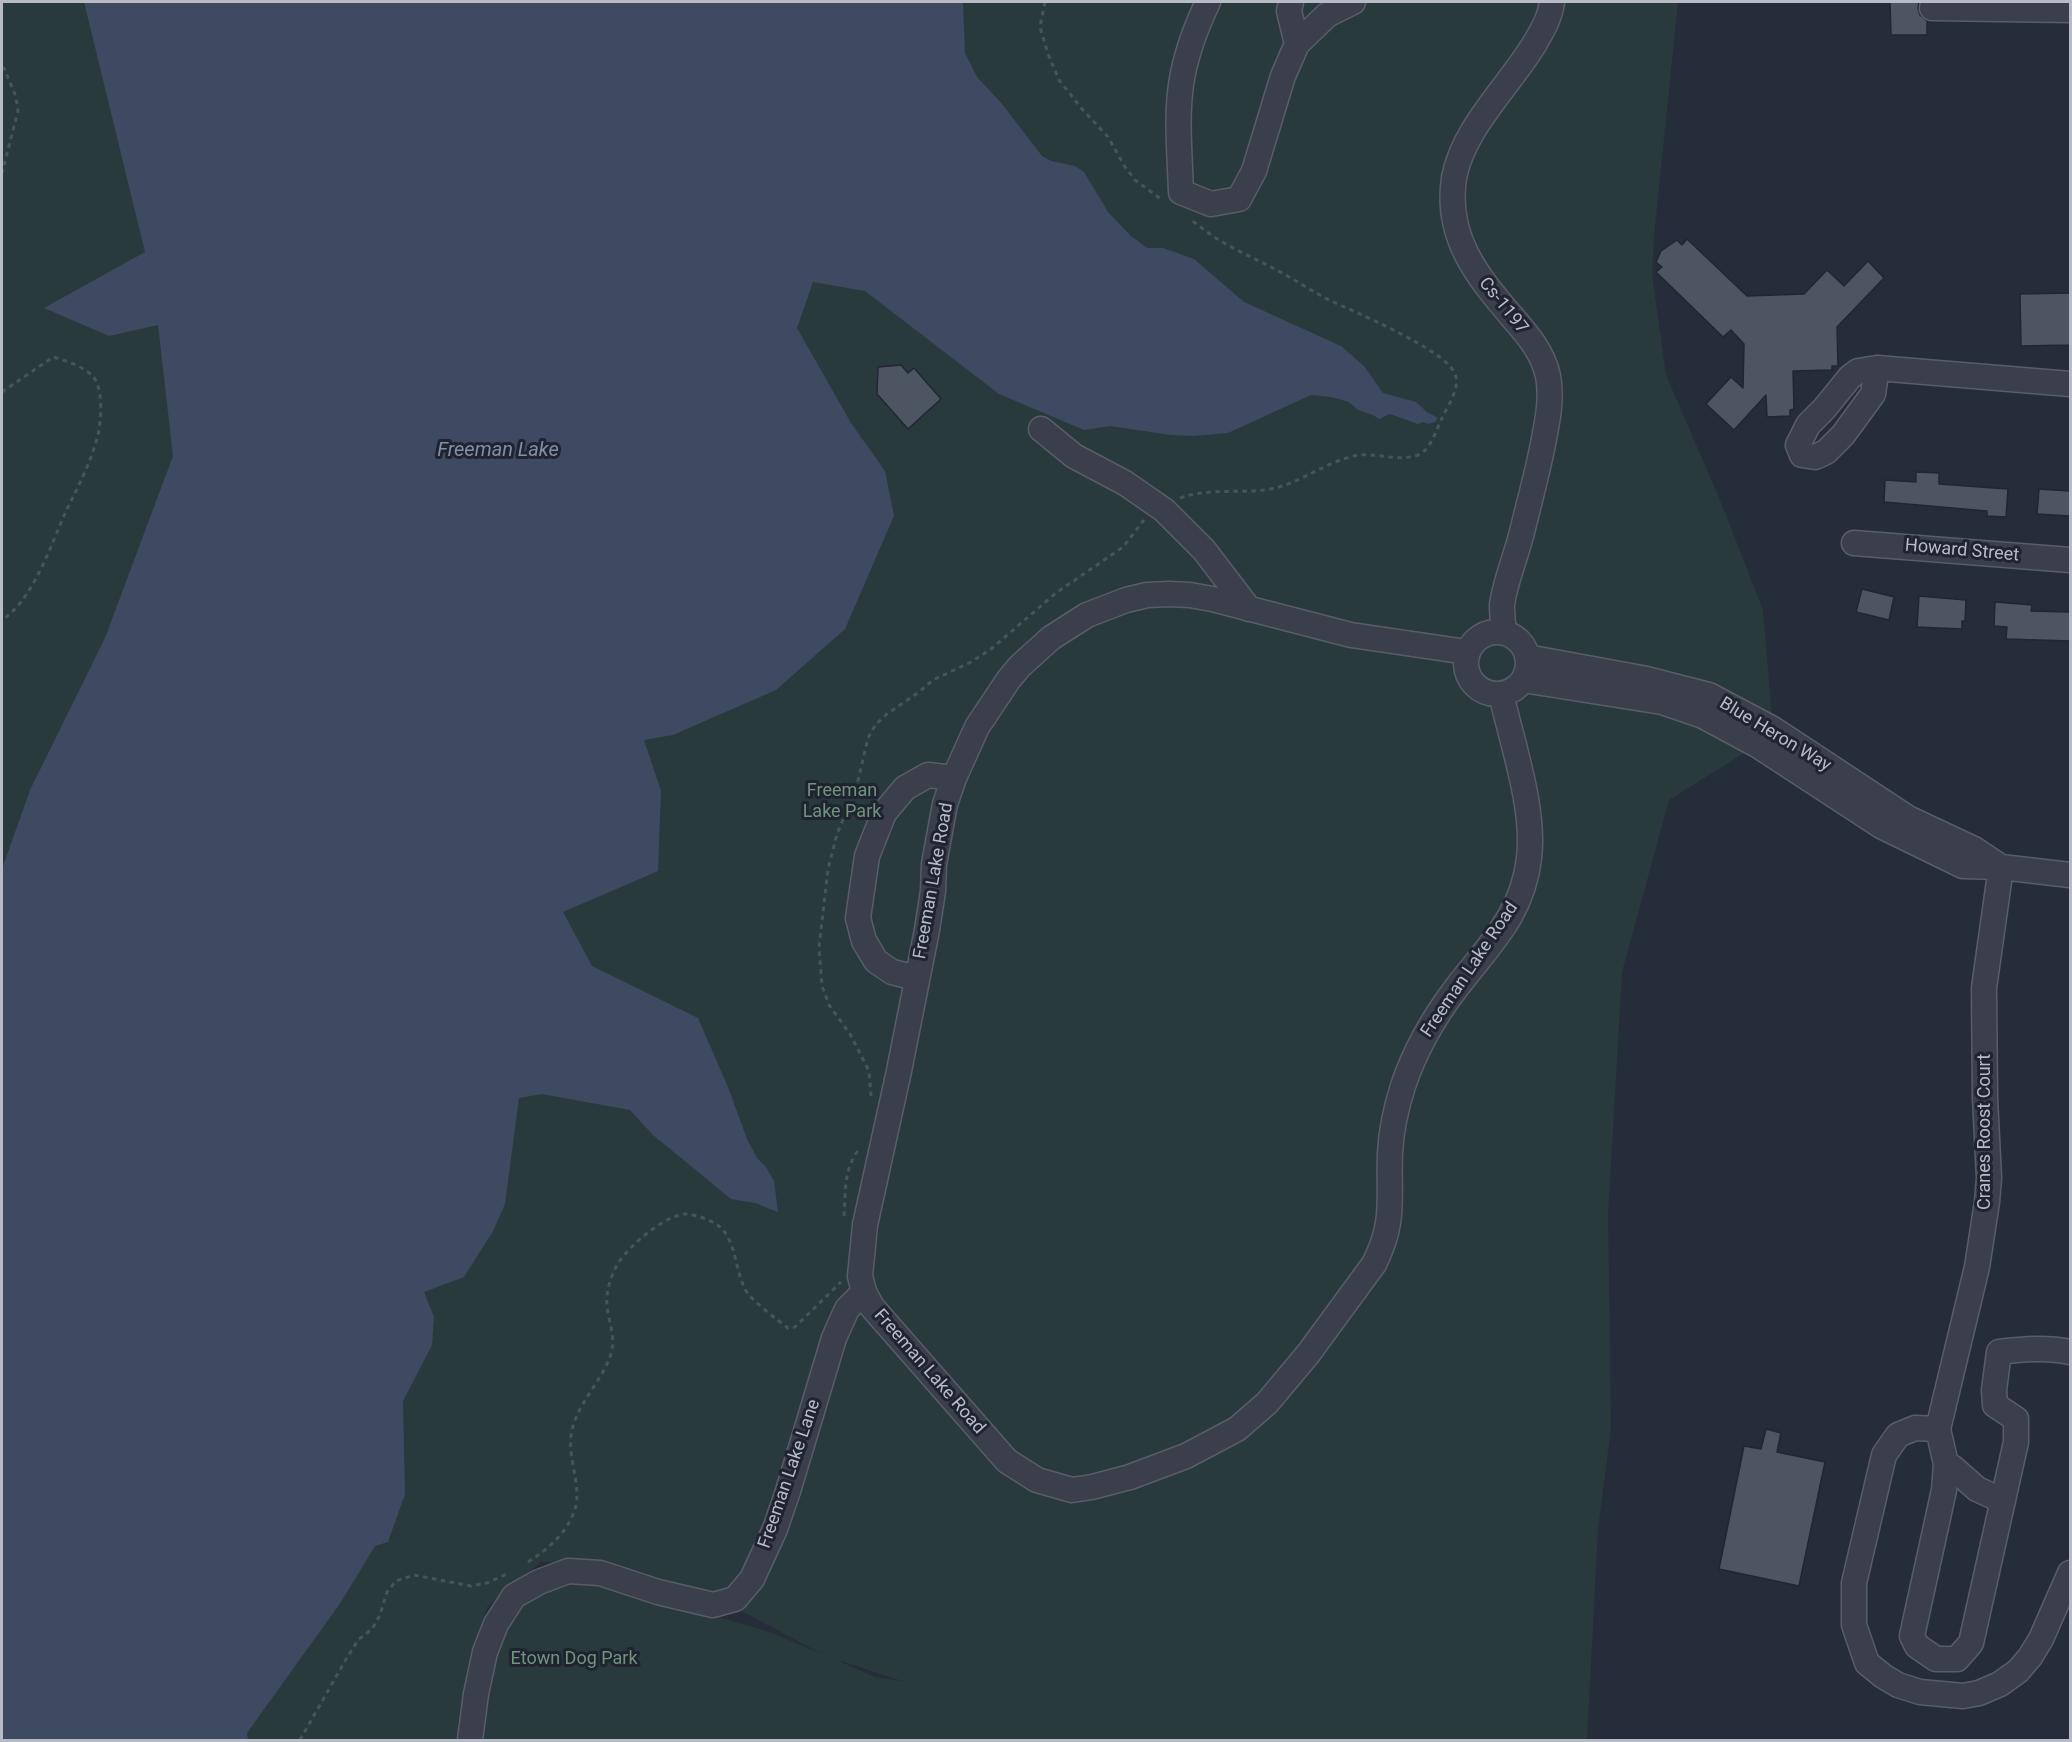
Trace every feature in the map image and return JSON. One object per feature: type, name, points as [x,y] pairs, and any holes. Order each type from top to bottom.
[{"type":"street","points":[[1208,2],[1197,25],[1181,85],[1179,141],[1181,192],[1211,204],[1239,199],[1254,171],[1283,76],[1297,44],[1327,15],[1353,2]]},
{"type":"street","points":[[1291,2],[1289,11],[1297,44]]},
{"type":"street","name":"Cs-1197","points":[[1504,633],[1502,605],[1538,468],[1547,421],[1550,397],[1548,375],[1529,336],[1484,284],[1470,263],[1460,241],[1454,219],[1452,197],[1460,158],[1468,139],[1521,66],[1550,16],[1552,2]]},
{"type":"street","points":[[1932,8],[2070,10]]},
{"type":"street","points":[[1877,368],[2070,384]]},
{"type":"street","points":[[1041,429],[1074,456],[1125,483],[1161,507],[1204,550],[1249,609]]},
{"type":"street","name":"Howard Street","points":[[1854,543],[2070,560]]},
{"type":"street","name":"Freeman Lake Road","points":[[1467,652],[1351,635],[1190,595],[1147,595],[1106,607],[1068,626],[1035,651],[1009,679],[977,727],[945,804],[934,864],[930,909],[917,978],[865,1225],[860,1276],[864,1292],[872,1307],[1006,1461],[1037,1480],[1072,1490],[1092,1487],[1130,1477],[1186,1456],[1237,1429],[1267,1403],[1308,1354],[1374,1264],[1382,1248],[1391,1211],[1392,1131],[1396,1109],[1411,1065],[1431,1024],[1456,987],[1509,920],[1522,890],[1530,857],[1530,832],[1518,762],[1503,702],[1519,677]]},
{"type":"street","points":[[1493,632],[1504,633],[1516,638],[1523,646],[1519,677],[1489,693],[1476,687],[1469,678],[1466,666],[1467,652],[1481,636],[1493,632]]},
{"type":"street","name":"Blue Heron Way","points":[[1519,677],[1662,702],[1703,716],[1757,745],[1881,826],[1963,866],[2001,867],[2070,874]]},
{"type":"street","points":[[917,978],[892,972],[876,961],[864,941],[858,918],[867,856],[884,813],[904,788],[928,775],[954,778]]},
{"type":"street","name":"Cranes Roost Court","points":[[1938,1429],[1977,1267],[1987,1202],[1989,1178],[1985,1098],[1984,988],[2001,867]]},
{"type":"street","name":"Freeman Lake Lane","points":[[470,1740],[476,1694],[485,1652],[496,1624],[514,1596],[539,1582],[568,1571],[589,1572],[600,1573],[658,1592],[713,1605],[735,1599],[752,1579],[775,1528],[792,1480],[834,1338],[847,1309],[864,1292]]},
{"type":"street","points":[[2070,1352],[2055,1349],[2023,1349],[2000,1352],[1994,1390],[1995,1405],[2016,1419],[2016,1442],[1971,1643],[1957,1659],[1936,1659],[1917,1646],[1912,1636],[1944,1490],[1946,1464],[1938,1429],[1915,1428],[1898,1435],[1884,1455],[1854,1582],[1854,1626],[1867,1663],[1898,1685],[1920,1692],[1963,1696],[1979,1693],[2000,1684],[2018,1671],[2030,1657],[2041,1639],[2070,1573]]},
{"type":"street","points":[[1946,1464],[1977,1489],[2003,1501]]},
{"type":"path","points":[[1045,2],[1040,27],[1059,80],[1108,137],[1125,167],[1136,180],[1163,201]]},
{"type":"path","points":[[2,173],[18,111],[16,97],[3,68]]},
{"type":"path","points":[[871,1096],[869,1071],[850,1034],[829,1005],[822,986],[819,947],[828,869],[837,834],[856,789],[868,738],[876,724],[933,680],[971,662],[991,649],[1056,593],[1123,547],[1151,513],[1171,501],[1193,494],[1279,487],[1306,476],[1324,465],[1362,455],[1407,459],[1421,454],[1428,447],[1453,395],[1457,378],[1453,369],[1444,361],[1405,336],[1327,299],[1221,241],[1190,219]]},
{"type":"path","points":[[2,392],[53,357],[72,363],[95,378],[99,390],[100,411],[99,433],[90,459],[36,577],[22,600],[2,620]]},
{"type":"path","points":[[843,1220],[846,1173],[850,1160],[861,1146]]},
{"type":"path","points":[[523,1565],[550,1547],[575,1511],[577,1495],[570,1454],[572,1433],[580,1411],[611,1354],[614,1342],[608,1312],[607,1296],[610,1281],[619,1262],[654,1228],[684,1214],[702,1218],[720,1226],[728,1240],[745,1291],[788,1328],[795,1327],[843,1280]]},
{"type":"path","points":[[300,1740],[358,1641],[372,1629],[380,1615],[387,1592],[396,1581],[414,1575],[471,1586],[512,1571]]},
{"type":"green space","name":"Freeman Lake Park","points":[[2,2],[1678,2],[1652,275],[1666,375],[1722,505],[1763,610],[1773,729],[1757,745],[1669,800],[1622,972],[1608,1215],[1611,1428],[1598,1529],[1587,1740],[469,1740],[514,1596],[568,1571],[772,1633],[822,1654],[712,1595],[590,1561],[541,1562],[487,1607],[460,1740],[2,1740]],"holes":[[[841,1661],[905,1682],[875,1677]]]},
{"type":"water","name":"Freeman Lake","points":[[84,2],[963,2],[965,53],[977,77],[1002,104],[1042,156],[1051,161],[1075,166],[1084,172],[1108,212],[1131,236],[1147,248],[1163,248],[1194,259],[1244,302],[1341,346],[1364,366],[1383,393],[1416,402],[1438,418],[1435,422],[1428,424],[1423,422],[1418,424],[1390,414],[1379,419],[1358,410],[1349,402],[1311,395],[1228,433],[1171,435],[1110,426],[1084,430],[999,394],[865,291],[813,282],[797,328],[851,423],[885,471],[894,516],[845,629],[776,690],[673,735],[644,740],[661,791],[658,871],[563,912],[592,966],[698,1018],[728,1087],[747,1139],[757,1158],[766,1167],[774,1181],[778,1212],[755,1203],[731,1199],[653,1135],[630,1110],[542,1094],[519,1098],[505,1204],[493,1231],[464,1277],[424,1292],[434,1317],[432,1345],[403,1401],[405,1494],[388,1542],[375,1546],[341,1602],[247,1733],[248,1740],[2,1740],[2,869],[30,790],[105,638],[173,456],[158,325],[109,336],[44,308],[145,252]]},
{"type":"building","points":[[1890,2],[1919,2],[1920,15],[1927,21],[1927,35],[1891,35]]},
{"type":"building","points":[[1687,239],[1747,296],[1804,294],[1827,270],[1844,286],[1868,261],[1884,278],[1837,327],[1838,366],[1832,366],[1832,370],[1793,371],[1794,409],[1790,410],[1790,416],[1767,417],[1766,395],[1734,430],[1706,404],[1731,377],[1743,388],[1744,344],[1731,330],[1723,337],[1656,272],[1662,267],[1656,262],[1661,251],[1677,240],[1682,245]]},
{"type":"building","points":[[2070,293],[2070,345],[2021,346],[2020,294]]},
{"type":"building","points":[[901,365],[908,373],[914,368],[941,399],[908,429],[877,394],[878,367]]},
{"type":"building","points":[[1916,472],[1939,473],[1939,484],[2008,489],[2006,517],[1987,516],[1987,511],[1884,502],[1885,480],[1916,482]]},
{"type":"building","points":[[2039,489],[2070,491],[2070,516],[2037,514]]},
{"type":"building","points":[[1862,589],[1894,597],[1889,620],[1856,612]]},
{"type":"building","points":[[1919,596],[1966,600],[1965,621],[1962,621],[1962,629],[1917,627]]},
{"type":"building","points":[[1995,602],[2032,605],[2031,611],[2070,612],[2070,641],[2006,639],[2007,627],[1994,626]]},
{"type":"building","points":[[1766,1429],[1781,1433],[1777,1452],[1825,1462],[1799,1586],[1719,1569],[1744,1446],[1761,1449]]},
{"type":"park label","name":"Etown Dog Park","points":[[574,1659]]}]
